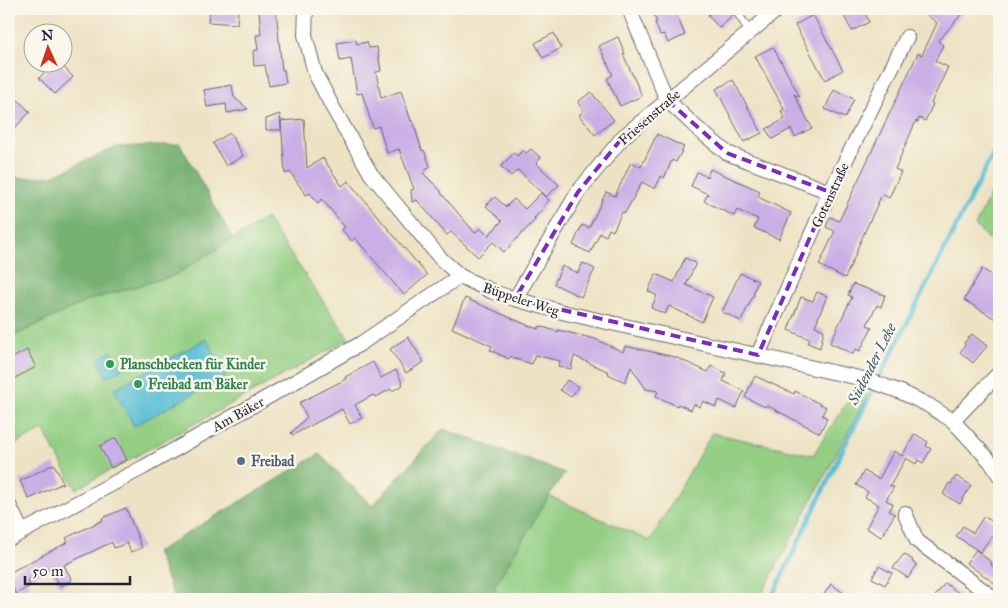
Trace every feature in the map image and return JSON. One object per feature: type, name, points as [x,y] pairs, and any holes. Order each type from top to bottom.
[{"type":"street","name":"Büppeler Weg","points":[[306,9],[305,35],[314,73],[371,174],[441,259],[460,276],[493,292],[566,313],[865,379],[890,388],[928,405],[953,421],[990,461],[999,475]]},
{"type":"street","points":[[629,9],[667,100],[698,129],[727,153],[830,192]]},
{"type":"street","name":"Friesenstraße","points":[[515,299],[578,192],[623,137],[778,9]]},
{"type":"street","name":"Gotenstraße","points":[[758,355],[830,192],[907,37]]},
{"type":"street","name":"Am Bäker","points":[[9,539],[144,467],[312,372],[360,344],[460,276]]},
{"type":"street","points":[[953,421],[999,373]]},
{"type":"street","points":[[9,505],[22,532]]},
{"type":"street","points":[[905,513],[917,541],[995,599]]},
{"type":"lane","points":[[735,9],[750,32]]},
{"type":"highlighted area","points":[[667,100],[727,153],[830,192],[758,355],[515,299],[578,192],[623,137]]},
{"type":"green space","points":[[180,144],[233,239],[175,275],[89,300],[9,338],[9,167],[18,178],[52,176],[117,147]]},
{"type":"green space","points":[[999,176],[999,243],[996,246],[975,226]]},
{"type":"green space","name":"Freibad am Bäker","points":[[266,218],[349,339],[76,489],[43,430],[9,447],[9,338],[89,300],[175,275]]},
{"type":"green space","points":[[854,391],[868,395],[759,599],[500,599],[494,587],[549,496],[650,541],[712,433],[813,455]]},
{"type":"green space","points":[[443,429],[565,473],[494,587],[500,599],[175,599],[156,552],[319,454],[372,506]]},
{"type":"water","points":[[206,339],[226,376],[134,426],[114,389]]},
{"type":"water","name":"Planschbecken für Kinder","points":[[112,351],[122,369],[107,377],[98,359]]},
{"type":"building","points":[[210,9],[238,9],[237,24],[208,22]]},
{"type":"building","points":[[259,9],[276,9],[282,70],[284,70],[286,83],[269,86],[265,65],[254,66],[253,51],[258,50],[256,35],[261,35]]},
{"type":"building","points":[[651,9],[674,9],[685,35],[668,43],[664,34],[660,35]]},
{"type":"building","points":[[716,9],[729,9],[733,16],[719,28],[708,15]]},
{"type":"building","points":[[840,9],[863,9],[869,22],[852,31]]},
{"type":"building","points":[[920,9],[966,9],[938,41],[943,45],[935,61],[948,67],[931,103],[933,104],[925,121],[919,118],[918,122],[916,121],[895,169],[901,172],[889,198],[882,194],[845,278],[819,265],[835,231],[826,227],[830,217],[839,221],[918,53],[922,55],[937,23]]},
{"type":"building","points":[[813,15],[843,70],[825,80],[795,25]]},
{"type":"building","points":[[554,33],[561,48],[543,58],[535,43]]},
{"type":"building","points":[[618,37],[625,54],[623,54],[642,96],[620,106],[607,78],[613,75],[599,46]]},
{"type":"building","points":[[356,40],[357,44],[367,42],[369,48],[377,47],[381,71],[376,72],[381,98],[401,91],[422,151],[424,150],[430,166],[423,173],[441,191],[475,233],[480,228],[488,236],[502,221],[486,206],[495,197],[506,207],[514,199],[525,209],[541,193],[549,200],[534,218],[536,219],[504,252],[493,242],[478,257],[451,232],[447,235],[417,200],[412,202],[411,190],[414,189],[399,149],[387,153],[379,126],[373,128],[362,93],[357,94],[351,59],[340,61],[337,43]]},
{"type":"building","points":[[773,47],[800,97],[794,94],[812,128],[795,137],[791,129],[772,139],[766,129],[785,119],[781,111],[784,109],[755,56]]},
{"type":"building","points":[[45,72],[68,72],[73,77],[55,94],[39,78]]},
{"type":"building","points":[[733,80],[762,133],[744,142],[716,89]]},
{"type":"building","points":[[232,85],[234,97],[248,109],[227,113],[226,104],[207,107],[204,90]]},
{"type":"building","points":[[834,90],[854,99],[845,118],[825,109]]},
{"type":"building","points":[[591,92],[614,120],[595,135],[579,115],[584,111],[578,102]]},
{"type":"building","points":[[17,99],[30,112],[9,134],[9,107]]},
{"type":"building","points":[[280,114],[281,130],[266,130],[266,119]]},
{"type":"building","points":[[304,119],[307,168],[323,158],[342,186],[348,181],[427,275],[404,295],[355,238],[352,241],[342,230],[345,227],[322,199],[318,203],[310,193],[306,195],[290,172],[285,174],[281,121]]},
{"type":"building","points":[[230,133],[243,156],[226,166],[213,143]]},
{"type":"building","points":[[657,134],[684,147],[676,162],[672,160],[664,178],[661,176],[655,189],[642,182],[625,213],[622,212],[613,231],[609,229],[606,236],[600,233],[590,253],[573,245],[582,225],[589,228],[606,192],[615,196],[631,162],[641,167]]},
{"type":"building","points":[[531,149],[541,158],[536,163],[559,185],[546,197],[518,170],[511,176],[501,166],[514,153],[517,156],[523,150],[526,153]]},
{"type":"building","points":[[710,169],[760,191],[758,197],[791,213],[779,239],[754,228],[758,219],[737,210],[734,216],[704,201],[708,194],[691,186],[697,172],[707,177]]},
{"type":"building","points":[[685,258],[696,263],[686,285],[713,297],[702,322],[669,306],[665,314],[651,308],[657,296],[648,291],[656,274],[674,282]]},
{"type":"building","points":[[583,263],[595,269],[581,297],[554,284],[562,266],[578,273]]},
{"type":"building","points":[[982,269],[999,279],[999,321],[964,300]]},
{"type":"building","points":[[740,273],[758,281],[741,321],[722,312]]},
{"type":"building","points":[[853,284],[885,295],[881,307],[877,305],[867,325],[872,327],[860,351],[856,349],[853,354],[830,343],[852,297],[848,295]]},
{"type":"building","points":[[817,292],[827,296],[815,326],[824,330],[820,348],[808,343],[810,339],[788,330],[801,297],[813,301]]},
{"type":"building","points":[[465,298],[538,329],[540,326],[558,332],[558,330],[595,339],[623,352],[625,346],[675,357],[708,372],[711,366],[726,373],[723,381],[744,391],[736,408],[719,400],[716,407],[703,401],[700,407],[694,404],[691,410],[656,396],[658,391],[646,389],[631,367],[625,382],[608,374],[609,372],[574,356],[571,369],[558,366],[560,361],[535,355],[532,364],[511,356],[509,359],[490,350],[492,346],[452,328]]},
{"type":"building","points":[[972,334],[987,346],[973,363],[960,352],[965,345],[964,343]]},
{"type":"building","points":[[408,337],[424,362],[406,373],[390,349]]},
{"type":"building","points":[[27,350],[36,367],[15,378],[9,366],[9,360]]},
{"type":"building","points":[[373,362],[381,378],[396,370],[403,385],[376,397],[373,395],[355,405],[362,418],[350,424],[342,409],[293,435],[291,433],[307,417],[299,403],[346,379],[345,377]]},
{"type":"building","points":[[755,376],[794,394],[795,391],[826,407],[822,415],[827,418],[820,433],[766,405],[765,407],[745,397]]},
{"type":"building","points":[[567,380],[578,387],[571,397],[560,390]]},
{"type":"building","points":[[915,434],[928,442],[926,446],[931,449],[923,463],[918,460],[916,464],[906,458],[890,486],[894,487],[886,500],[893,504],[889,511],[895,514],[881,537],[866,528],[879,505],[865,497],[868,492],[856,485],[864,471],[879,479],[894,451],[902,456]]},
{"type":"building","points":[[116,438],[127,460],[111,468],[100,446]]},
{"type":"building","points":[[54,464],[63,483],[29,499],[20,481]]},
{"type":"building","points":[[956,476],[971,485],[960,504],[943,494],[949,483],[951,484]]},
{"type":"building","points":[[126,508],[142,548],[131,552],[127,543],[114,548],[112,542],[64,565],[72,580],[60,586],[50,568],[27,580],[30,586],[16,594],[9,581],[9,573],[68,542],[66,538],[103,520],[102,518]]},
{"type":"building","points":[[984,516],[999,526],[999,541],[992,536],[980,552],[956,536],[963,526],[973,533]]},
{"type":"building","points":[[976,550],[999,570],[999,586],[966,563]]},
{"type":"building","points":[[904,554],[917,565],[908,578],[893,568]]},
{"type":"building","points":[[879,566],[892,573],[885,585],[872,578]]},
{"type":"building","points":[[945,583],[967,599],[933,599]]},
{"type":"building","points":[[831,584],[852,599],[821,599]]},
{"type":"waterway","name":"Südender Leke","points":[[771,599],[841,453],[999,142]]},
{"type":"place","name":"Planschbecken für Kinder","points":[[110,364]]},
{"type":"place","name":"Freibad am Bäker","points":[[138,384]]},
{"type":"place","name":"Freibad","points":[[241,461]]}]
